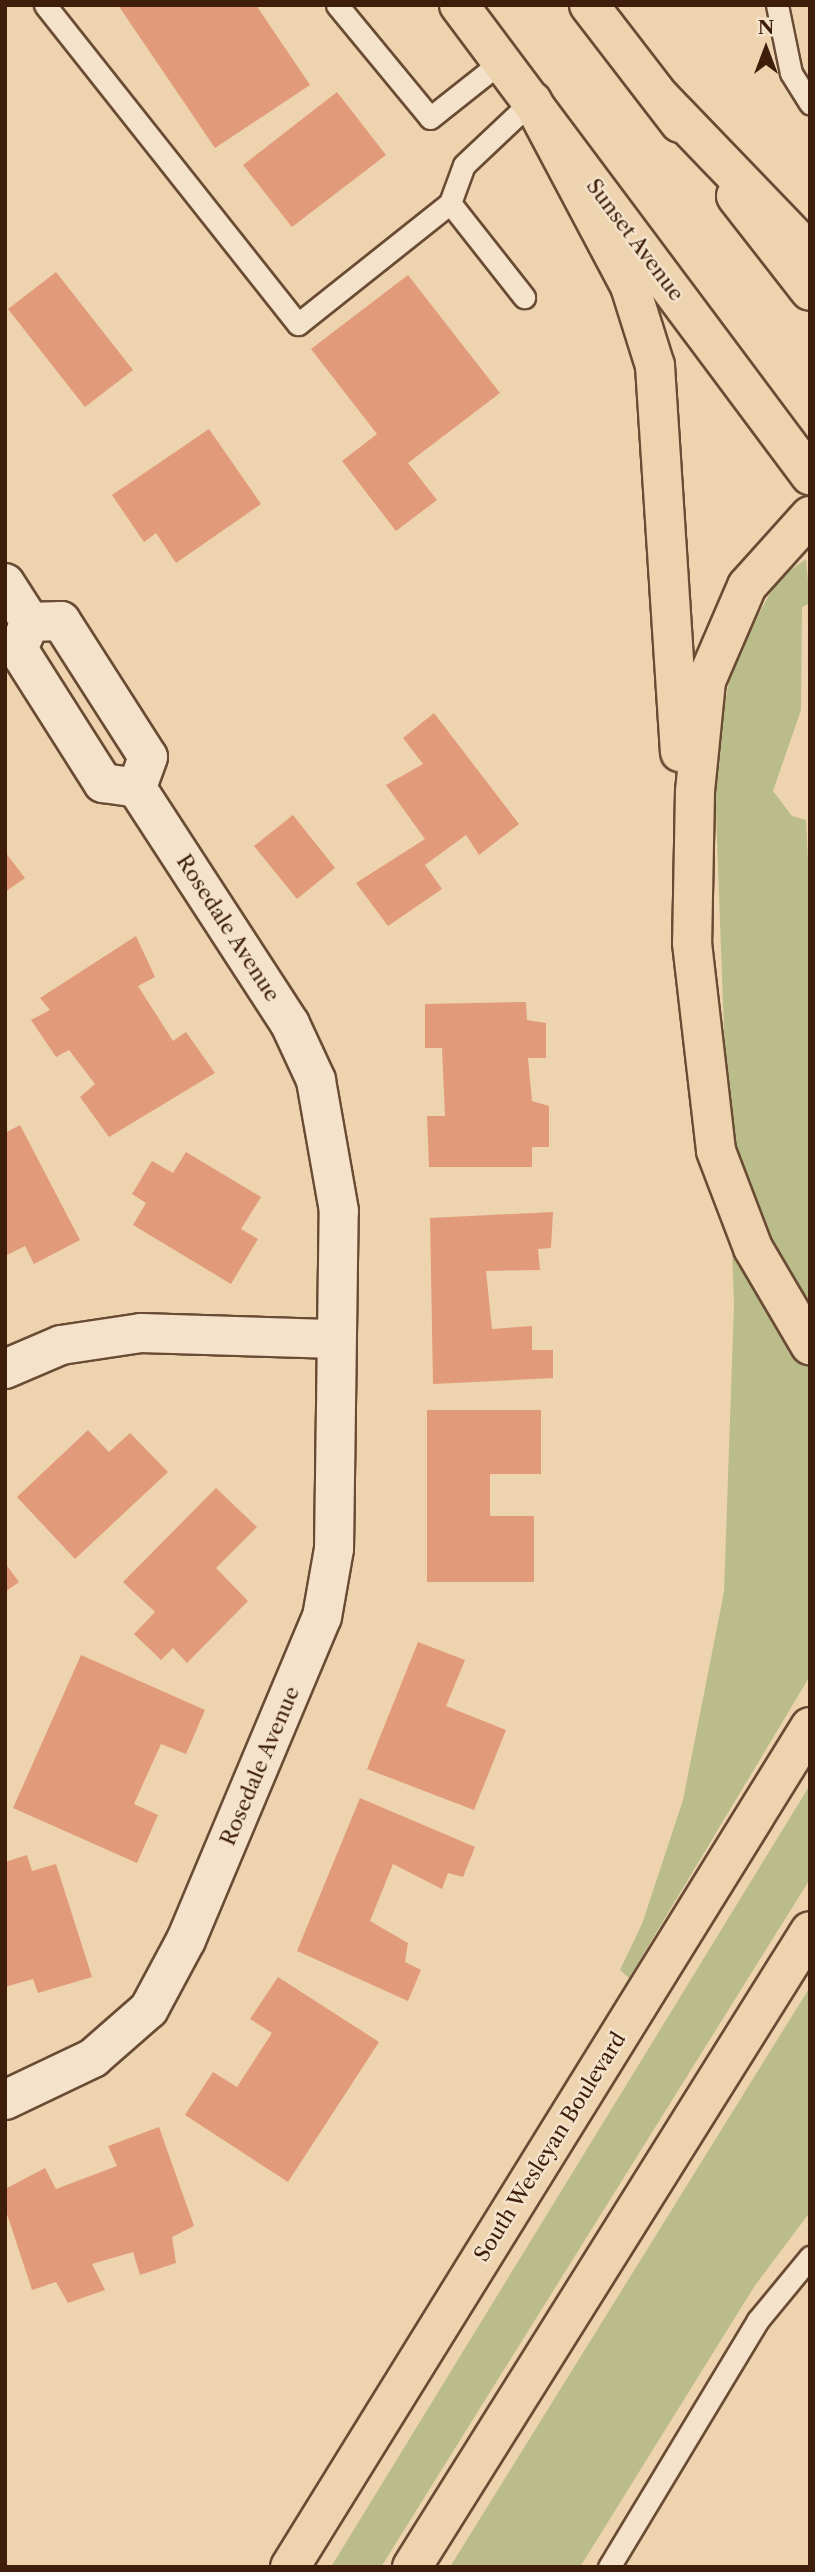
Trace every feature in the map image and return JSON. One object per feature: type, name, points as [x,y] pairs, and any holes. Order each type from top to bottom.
[{"type":"main road","name":"Sunset Avenue","points":[[459,5],[810,475]]},
{"type":"main road","points":[[589,5],[810,291]]},
{"type":"main road","points":[[661,98],[810,253]]},
{"type":"main road","points":[[532,101],[630,286],[655,366],[692,943],[716,1151],[753,1248],[810,1345]]},
{"type":"main road","points":[[692,943],[695,792],[706,681],[747,586],[810,516]]},
{"type":"main road","name":"South Wesleyan Boulevard","points":[[290,2567],[810,1727]]},
{"type":"main road","points":[[412,2567],[810,1931]]},
{"type":"street","points":[[5,583],[30,622]]},
{"type":"street","points":[[61,621],[134,734],[148,757],[137,788],[103,783],[18,649],[30,622],[61,621]]},
{"type":"street","name":"Rosedale Avenue","points":[[5,2100],[19,2099],[93,2057],[149,2009],[186,1940],[322,1617],[334,1549],[339,1211],[316,1080],[290,1024],[137,788]]},
{"type":"street","points":[[5,1369],[61,1345],[141,1333],[336,1339]]},
{"type":"lane","points":[[45,5],[298,324],[450,203],[464,165],[532,101]]},
{"type":"lane","points":[[337,5],[430,118],[502,61]]},
{"type":"lane","points":[[777,5],[791,73],[810,104]]},
{"type":"lane","points":[[450,203],[524,298]]},
{"type":"lane","points":[[610,2567],[758,2320],[810,2257]]},
{"type":"green space","points":[[806,559],[810,603],[802,607],[801,710],[773,791],[792,816],[806,820],[810,899],[810,1676],[629,1978],[620,1970],[642,1924],[683,1800],[724,1592],[734,1305],[714,757],[733,662],[777,580]]},
{"type":"green space","points":[[810,1785],[810,1879],[381,2567],[331,2567]]},
{"type":"green space","points":[[810,1987],[810,2212],[754,2287],[580,2567],[450,2567]]},
{"type":"building","points":[[118,5],[256,5],[310,85],[215,148]]},
{"type":"building","points":[[337,92],[386,155],[292,227],[243,165]]},
{"type":"building","points":[[56,272],[133,370],[85,407],[8,309]]},
{"type":"building","points":[[408,275],[500,393],[408,463],[437,500],[396,531],[342,461],[377,434],[311,349]]},
{"type":"building","points":[[209,429],[261,504],[176,563],[156,533],[144,542],[112,495]]},
{"type":"building","points":[[434,713],[519,824],[479,855],[466,835],[425,865],[442,889],[388,926],[356,883],[425,839],[386,785],[423,764],[403,738]]},
{"type":"building","points":[[293,815],[335,868],[297,899],[254,846]]},
{"type":"building","points":[[5,852],[25,878],[5,892]]},
{"type":"building","points":[[136,936],[155,977],[138,986],[173,1041],[186,1032],[215,1073],[109,1137],[80,1097],[95,1084],[69,1050],[56,1057],[31,1020],[50,1010],[40,998]]},
{"type":"building","points":[[526,1002],[527,1020],[546,1023],[546,1058],[528,1058],[532,1101],[549,1106],[549,1147],[532,1147],[532,1167],[429,1167],[427,1116],[445,1116],[442,1048],[425,1048],[425,1004]]},
{"type":"building","points":[[20,1125],[80,1240],[34,1264],[25,1246],[5,1256],[5,1133]]},
{"type":"building","points":[[186,1152],[261,1197],[241,1229],[258,1239],[231,1284],[133,1225],[146,1203],[132,1194],[152,1161],[173,1173]]},
{"type":"building","points":[[553,1212],[551,1248],[538,1249],[540,1270],[486,1271],[492,1329],[532,1326],[532,1350],[553,1350],[553,1378],[433,1384],[430,1218]]},
{"type":"building","points":[[427,1410],[541,1410],[541,1474],[490,1474],[490,1516],[534,1516],[534,1582],[427,1582]]},
{"type":"building","points":[[88,1430],[109,1452],[130,1433],[168,1472],[75,1559],[17,1497]]},
{"type":"building","points":[[216,1488],[257,1527],[216,1568],[248,1601],[187,1663],[173,1648],[161,1660],[134,1634],[155,1612],[123,1582]]},
{"type":"building","points":[[5,1563],[19,1582],[5,1592]]},
{"type":"building","points":[[418,1642],[465,1660],[446,1706],[506,1730],[474,1810],[367,1769]]},
{"type":"building","points":[[81,1655],[205,1710],[186,1754],[161,1744],[134,1804],[158,1815],[137,1863],[13,1808]]},
{"type":"building","points":[[360,1798],[475,1847],[463,1877],[448,1873],[442,1889],[393,1864],[370,1921],[408,1943],[405,1962],[421,1970],[408,2001],[297,1951]]},
{"type":"building","points":[[27,1855],[32,1871],[56,1864],[92,1977],[38,1993],[33,1979],[5,1987],[5,1862]]},
{"type":"building","points":[[278,1977],[379,2042],[288,2182],[185,2115],[213,2072],[237,2087],[272,2033],[250,2019]]},
{"type":"building","points":[[159,2127],[194,2226],[172,2237],[176,2263],[140,2275],[133,2252],[92,2264],[105,2290],[68,2303],[56,2282],[32,2290],[5,2208],[5,2189],[45,2168],[56,2189],[117,2166],[108,2146]]}]
